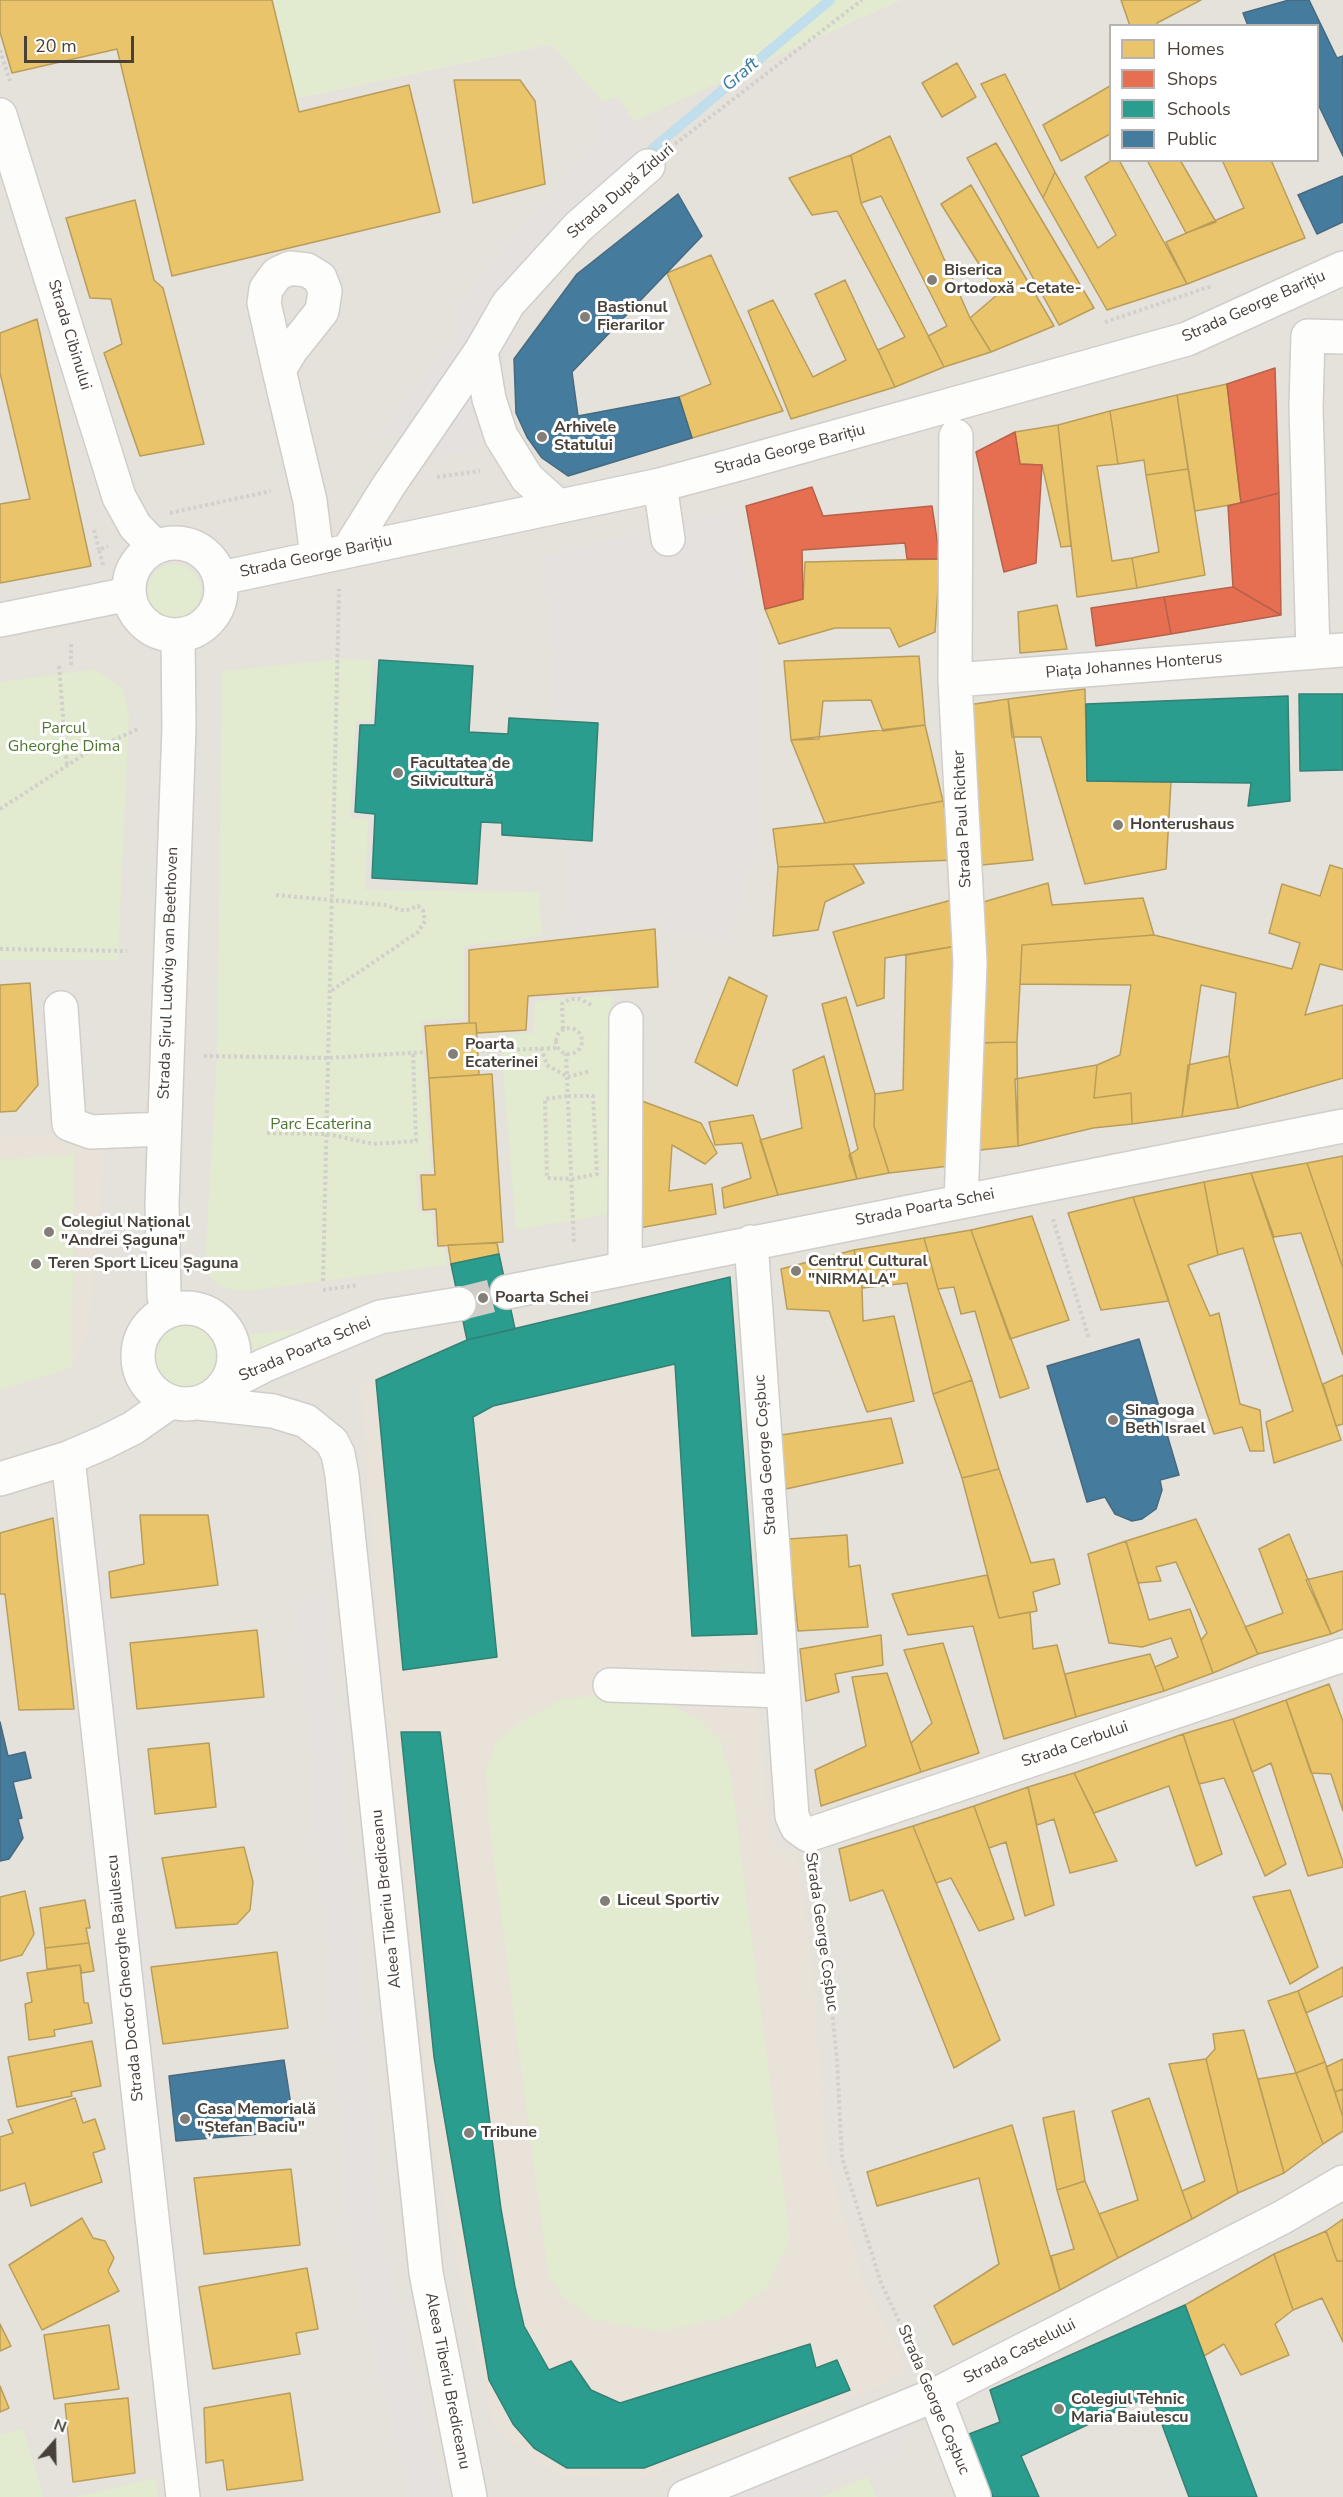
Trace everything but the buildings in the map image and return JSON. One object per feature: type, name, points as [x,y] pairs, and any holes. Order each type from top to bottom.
[{"type":"street","name":"Strada Cibinului","points":[[0,115],[119,497],[145,537]]},
{"type":"street","name":"Strada După Ziduri","points":[[349,549],[389,485],[481,351],[508,304],[578,227],[648,166]]},
{"type":"street","name":"Strada George Barițiu","points":[[220,578],[660,485],[1187,339],[1343,268]]},
{"type":"street","name":"Piața Johannes Honterus","points":[[955,680],[1328,651],[1306,407],[1308,336],[1343,337]]},
{"type":"street","points":[[481,351],[489,399],[501,436],[527,478],[558,506]]},
{"type":"street","points":[[279,370],[310,501],[318,556]]},
{"type":"street","name":"Strada Paul Richter","points":[[956,436],[955,680],[970,963],[961,1202]]},
{"type":"street","points":[[660,485],[668,539]]},
{"type":"street","points":[[145,537],[170,543],[185,543],[200,549],[211,560],[220,578],[221,600],[216,612],[199,629],[178,636],[151,628],[140,619],[133,608],[129,594],[130,580],[145,537]]},
{"type":"street","points":[[0,620],[129,594]]},
{"type":"street","name":"Strada Șirul Ludwig van Beethoven","points":[[167,1311],[164,1296],[163,1129],[179,727],[178,636]]},
{"type":"street","points":[[61,1008],[69,1124],[91,1132],[163,1129]]},
{"type":"street","points":[[611,1014],[625,1267]]},
{"type":"street","name":"Strada Poarta Schei","points":[[507,1292],[1343,1126]]},
{"type":"street","name":"Strada George Coșbuc","points":[[751,1242],[792,1816],[797,1827],[808,1835]]},
{"type":"street","name":"Strada Poarta Schei","points":[[0,1479],[69,1458],[274,1361],[380,1317],[459,1304]]},
{"type":"street","points":[[183,1307],[200,1309],[215,1317],[227,1329],[233,1343],[235,1360],[231,1375],[198,1397],[150,1388],[138,1366],[138,1349],[143,1334],[153,1320],[167,1311],[183,1307]]},
{"type":"street","name":"Aleea Tiberiu Brediceanu","points":[[198,1397],[273,1411],[306,1421],[332,1442],[338,1454],[426,2273],[470,2497]]},
{"type":"street","name":"Strada Doctor Gheorghe Baiulescu","points":[[69,1458],[183,2497]]},
{"type":"street","name":"Strada Cerbului","points":[[808,1835],[1343,1656]]},
{"type":"street","points":[[610,1685],[783,1691]]},
{"type":"street","name":"Strada Castelului","points":[[685,2497],[935,2396],[1283,2217],[1343,2182]]},
{"type":"street","name":"Strada George Coșbuc","points":[[935,2396],[974,2497]]},
{"type":"path","name":"Strada După Ziduri","points":[[648,166],[862,0]]},
{"type":"path","points":[[0,50],[11,83]]},
{"type":"path","points":[[1094,326],[1222,282]]},
{"type":"path","points":[[389,485],[519,465]]},
{"type":"path","points":[[93,569],[103,567],[99,550],[145,537],[154,512],[170,513],[290,487],[310,501]]},
{"type":"path","points":[[323,1281],[339,585]]},
{"type":"path","points":[[59,666],[67,766]]},
{"type":"path","points":[[0,809],[88,752],[138,729]]},
{"type":"path","points":[[276,895],[385,905],[405,911],[418,906],[423,910],[425,921],[418,932],[331,991]]},
{"type":"path","points":[[0,949],[127,951]]},
{"type":"path","points":[[557,1048],[557,1035],[563,1029],[562,1005],[570,999],[580,999],[611,1014]]},
{"type":"path","points":[[481,1051],[557,1048],[566,1053],[575,1052],[582,1041],[576,1030],[563,1029]]},
{"type":"path","points":[[541,1048],[547,1065],[568,1077],[580,1076],[593,1070]]},
{"type":"path","points":[[204,1056],[328,1058],[423,1052]]},
{"type":"path","points":[[267,1133],[327,1134],[373,1144],[416,1141],[413,1053]]},
{"type":"path","points":[[566,1053],[574,1249]]},
{"type":"path","points":[[568,1096],[593,1096],[597,1174],[572,1179],[547,1178],[545,1100],[568,1096]]},
{"type":"path","points":[[1042,1185],[1089,1339]]},
{"type":"path","name":"Strada George Coșbuc","points":[[808,1835],[829,1979],[837,2059],[842,2158],[881,2283],[935,2396]]},
{"type":"shaded area","points":[[0,0],[289,100],[552,44],[624,125],[900,0],[1343,0],[1343,2497],[0,2497]]},
{"type":"shaded area","points":[[617,97],[643,134],[645,180],[513,310],[514,346],[507,354],[507,419],[478,448],[440,458],[407,439],[380,433],[459,332],[453,309],[596,139],[598,104]]},
{"type":"shaded area","points":[[733,509],[760,641],[756,847],[729,938],[665,934],[663,922],[574,931],[567,849],[595,844],[601,720],[555,717],[544,556]]},
{"type":"shaded area","name":"Teren Sport Liceu Șaguna","points":[[75,1132],[106,1134],[90,1326],[73,1368],[0,1392],[0,1138]]},
{"type":"shaded area","name":"Liceul Sportiv","points":[[730,1277],[769,1838],[782,1851],[796,1848],[811,1950],[828,2163],[865,2285],[908,2369],[875,2388],[638,2479],[560,2477],[494,2428],[435,2163],[384,1699],[361,1385],[467,1340]]},
{"type":"shaded area","points":[[104,1539],[203,2497],[189,2497],[85,1540]]},
{"type":"shaded area","points":[[325,1592],[382,2244],[445,2497],[410,2497],[352,2262],[298,1608]]},
{"type":"shaded area","points":[[912,2424],[902,2452],[791,2497],[730,2497]]},
{"type":"green space","points":[[255,0],[900,0],[624,126],[552,44],[289,100]]},
{"type":"green space","points":[[169,564],[179,564],[189,568],[197,576],[201,591],[197,606],[189,614],[179,618],[169,618],[159,614],[151,606],[147,596],[147,586],[151,576],[159,568]]},
{"type":"green space","name":"Parc Ecaterina","points":[[339,659],[372,660],[371,721],[356,721],[350,818],[368,820],[365,890],[539,892],[542,936],[464,946],[464,1018],[421,1021],[431,1170],[416,1172],[419,1213],[432,1214],[435,1249],[445,1248],[447,1265],[248,1291],[233,1290],[220,1286],[210,1277],[205,1263],[217,1057],[222,671]]},
{"type":"green space","name":"Parcul Gheorghe Dima","points":[[95,669],[123,689],[129,715],[118,960],[0,960],[0,682]]},
{"type":"green space","points":[[611,995],[611,1214],[516,1230],[500,1037],[533,1033],[535,1001]]},
{"type":"green space","name":"Teren Sport Liceu Șaguna","points":[[74,1154],[72,1367],[0,1390],[0,1160]]},
{"type":"green space","points":[[185,1321],[198,1324],[210,1331],[217,1343],[220,1356],[217,1369],[210,1381],[198,1388],[185,1391],[172,1388],[160,1381],[153,1369],[150,1356],[153,1343],[160,1331],[172,1324]]},
{"type":"green space","points":[[326,1327],[255,1353],[249,1334]]},
{"type":"green space","points":[[609,1695],[659,1699],[700,1720],[721,1741],[732,1780],[790,2239],[766,2288],[730,2316],[662,2332],[592,2319],[564,2298],[548,2275],[488,1818],[486,1769],[495,1743],[516,1725],[561,1699]]},
{"type":"green space","points":[[23,2428],[44,2497],[0,2497],[0,2435]]},
{"type":"green space","points":[[867,2477],[877,2497],[821,2497]]},
{"type":"green space","points":[[156,2478],[158,2497],[74,2497]]},
{"type":"waterway","name":"Graft","points":[[651,150],[830,0]]},
{"type":"tunnel","points":[[459,1304],[507,1292]]},
{"type":"place","name":"Biserica Ortodoxă -Cetate-","points":[[932,280]]},
{"type":"place","name":"Bastionul Fierarilor","points":[[585,317]]},
{"type":"place","name":"Arhivele Statului","points":[[542,437]]},
{"type":"place","name":"Facultatea de Silvicultură","points":[[398,773]]},
{"type":"place","name":"Honterushaus","points":[[1118,825]]},
{"type":"place","name":"Poarta Ecaterinei","points":[[453,1054]]},
{"type":"place","name":"Colegiul Național \"Andrei Șaguna\"","points":[[49,1232]]},
{"type":"place","name":"Teren Sport Liceu Șaguna","points":[[36,1264]]},
{"type":"place","name":"Centrul Cultural \"NIRMALA\"","points":[[796,1271]]},
{"type":"place","name":"Poarta Schei","points":[[483,1298]]},
{"type":"place","name":"Sinagoga Beth Israel","points":[[1113,1420]]},
{"type":"place","name":"Liceul Sportiv","points":[[605,1901]]},
{"type":"place","name":"Casa Memorială \"Ștefan Baciu\"","points":[[185,2119]]},
{"type":"place","name":"Tribune","points":[[469,2133]]},
{"type":"place","name":"Colegiul Tehnic Maria Baiulescu","points":[[1059,2409]]}]
